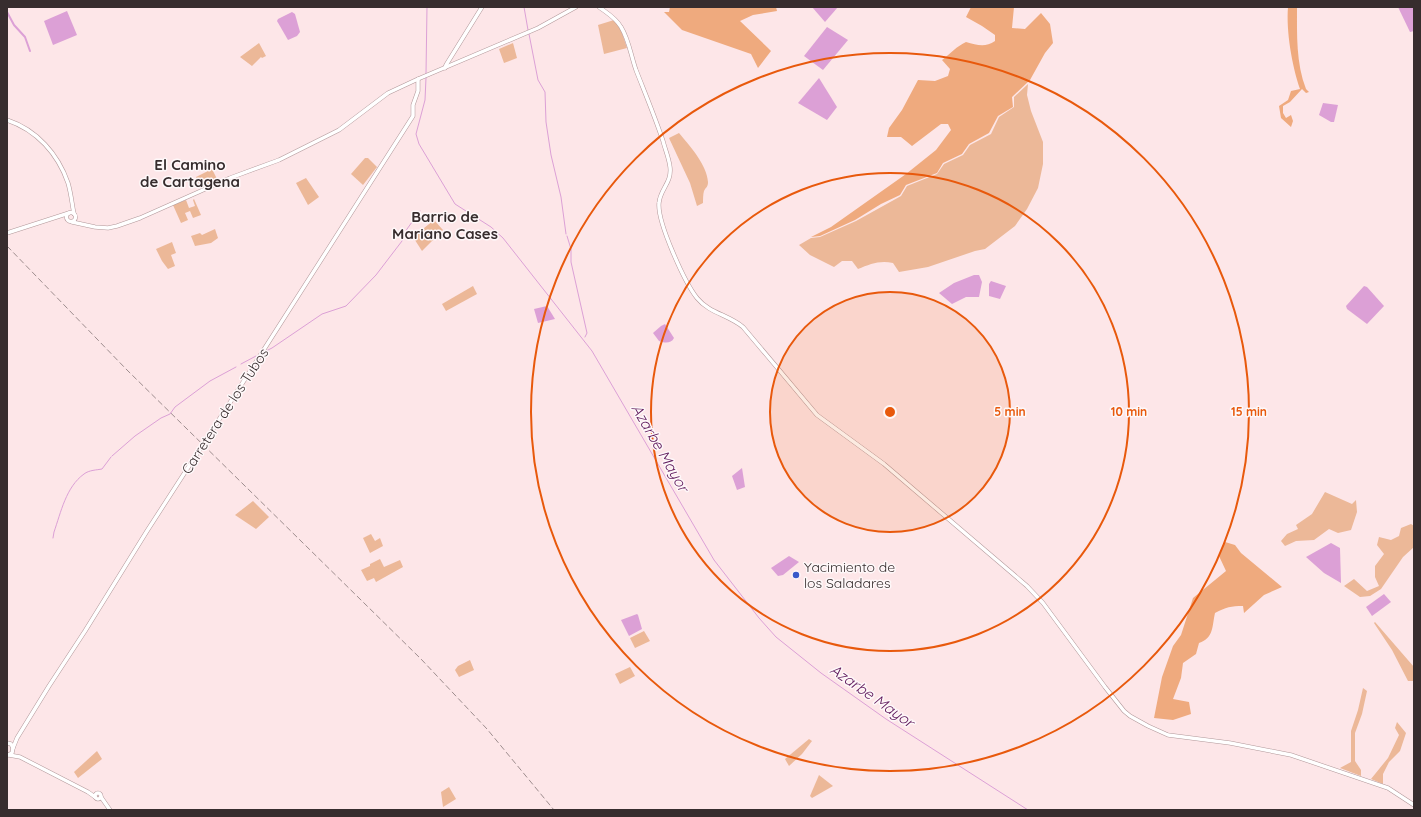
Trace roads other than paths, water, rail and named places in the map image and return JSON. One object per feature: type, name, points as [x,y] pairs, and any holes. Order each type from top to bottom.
[{"type":"main road","points":[[445,68],[482,7]]},
{"type":"main road","points":[[59,216],[72,222],[108,228],[140,218],[230,178],[279,160],[327,137],[388,93],[428,74],[529,32],[576,7]]},
{"type":"main road","points":[[599,7],[616,20],[624,31],[635,68],[670,162],[671,171],[668,182],[659,200],[660,213],[672,250],[691,288],[701,303],[708,309],[732,319],[743,327],[817,416],[884,464],[1027,586],[1042,603],[1105,687],[1130,716],[1168,735],[1230,743],[1291,755],[1388,788],[1414,805]]},
{"type":"main road","name":"Carretera de los Tubos","points":[[8,756],[12,753],[17,738],[147,531],[413,116],[413,105],[418,91],[420,78]]},
{"type":"main road","points":[[7,120],[27,129],[41,140],[51,151],[61,166],[71,199],[72,222]]},
{"type":"main road","points":[[7,233],[59,216],[72,215],[86,224]]},
{"type":"main road","points":[[66,218],[72,215]]},
{"type":"main road","name":"Carretera de los Tubos","points":[[8,743],[17,738]]},
{"type":"main road","points":[[8,743],[20,758]]},
{"type":"main road","points":[[8,756],[20,758],[88,792],[97,797],[110,810]]},
{"type":"waterway","name":"Azarbe Mayor","points":[[426,74],[427,7]]},
{"type":"waterway","points":[[524,7],[528,30]]},
{"type":"waterway","points":[[7,12],[14,25],[25,37],[30,51]]},
{"type":"waterway","points":[[529,34],[538,80],[545,92],[546,122],[551,155],[561,197],[566,234]]},
{"type":"waterway","name":"Azarbe Mayor","points":[[426,78],[425,100],[416,134],[419,144],[455,204],[491,227],[503,238],[592,351],[714,560],[759,618],[776,637],[821,673],[886,719],[1028,810]]},
{"type":"waterway","points":[[264,352],[322,314],[346,306],[376,275],[402,241],[407,229],[420,211]]},
{"type":"waterway","points":[[567,236],[571,249],[571,262],[587,333],[585,337]]},
{"type":"waterway","points":[[241,364],[256,356]]},
{"type":"waterway","points":[[112,456],[135,436],[161,418],[170,414],[175,407],[210,381],[236,367]]},
{"type":"waterway","points":[[53,538],[65,500],[78,479],[86,473],[102,469],[111,457]]},
{"type":"railway","points":[[7,246],[127,370],[421,659],[487,729],[554,810]]},
{"type":"place","name":"Yacimiento de los Saladares","points":[[796,575]]},
{"type":"district","name":"El Camino de Cartagena","points":[[190,174]]},
{"type":"district","name":"Barrio de Mariano Cases","points":[[445,226]]}]
